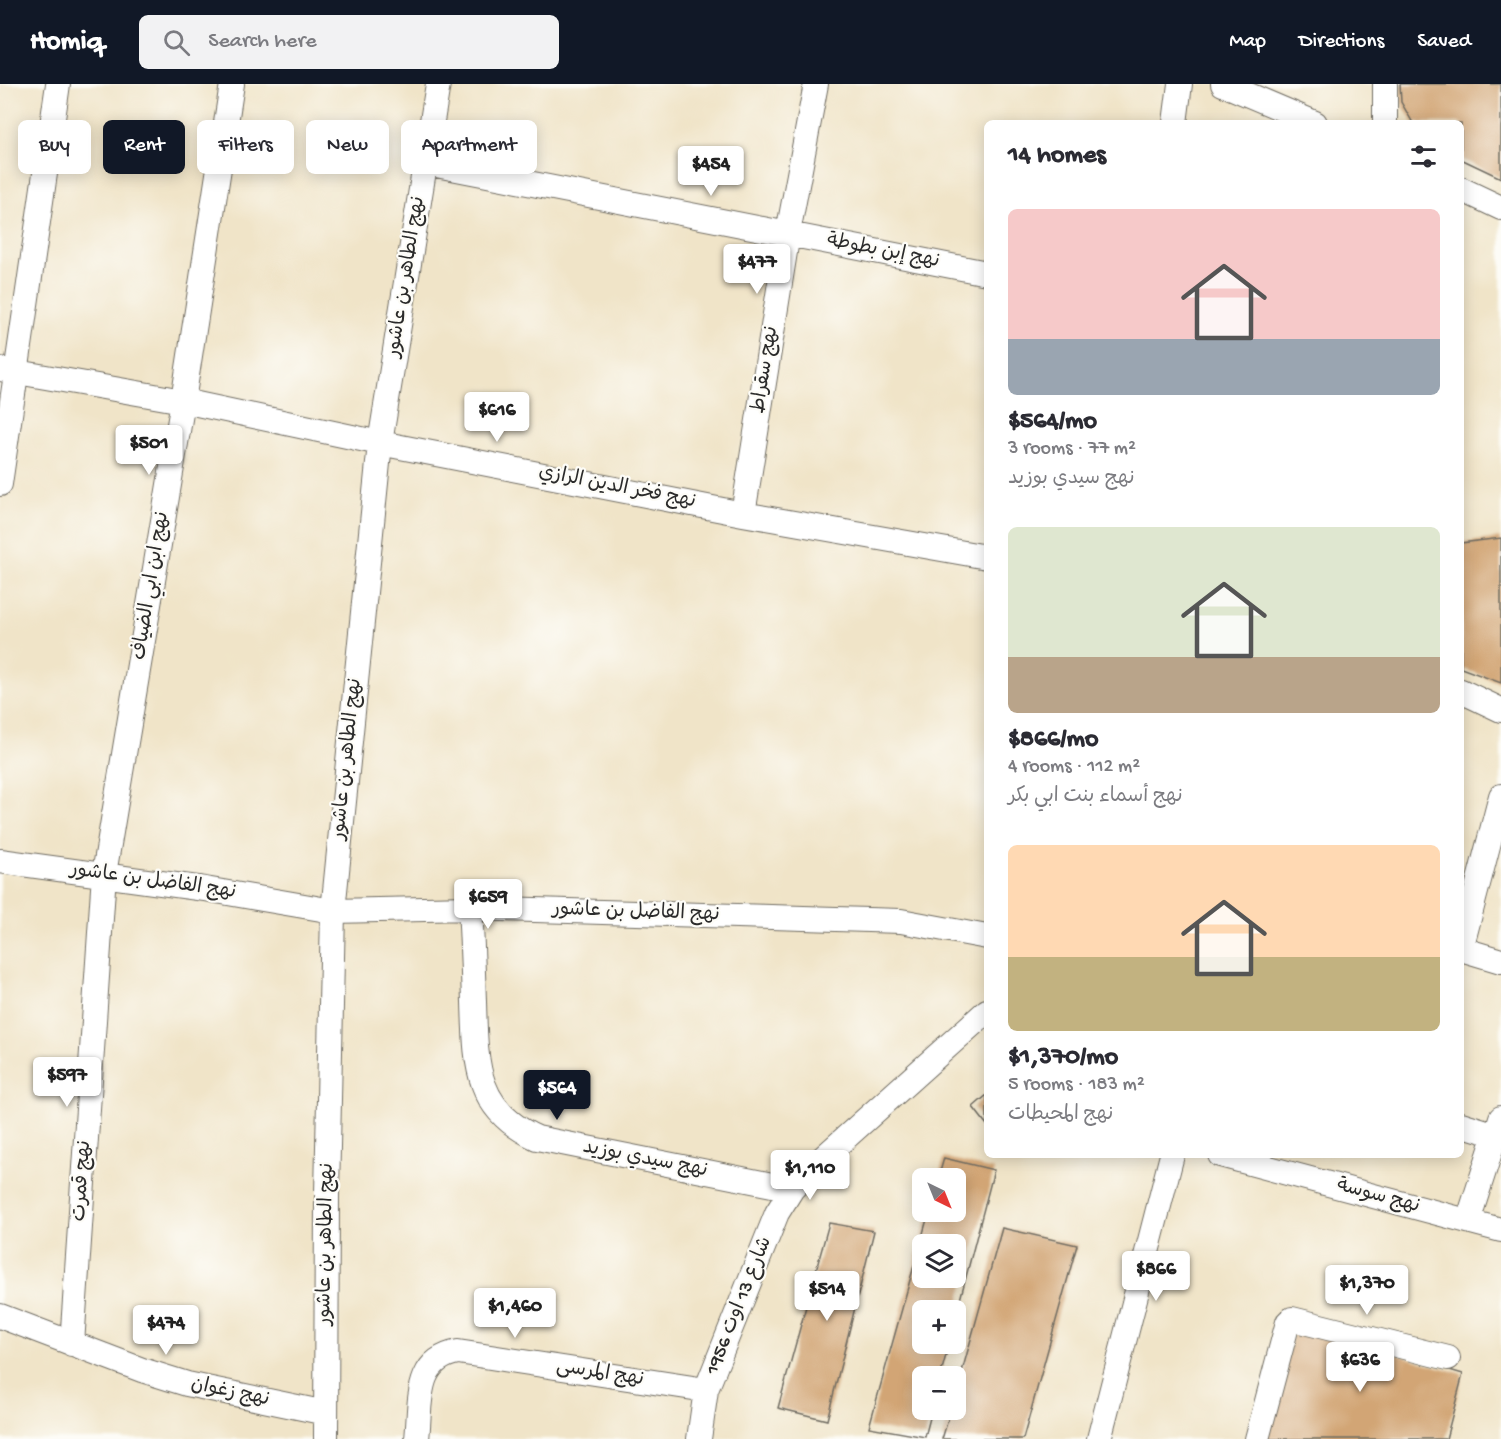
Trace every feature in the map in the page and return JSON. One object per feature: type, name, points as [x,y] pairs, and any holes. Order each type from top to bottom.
[{"type":"street","points":[[0,484],[7,370],[58,84]]},
{"type":"street","name":"نهج ابن ابي الضياف","points":[[104,874],[183,401],[232,84]]},
{"type":"street","name":"نهج الطاهر بن عاشور","points":[[433,120],[438,84]]},
{"type":"street","name":"نهج سقراط","points":[[743,514],[788,233],[816,84]]},
{"type":"street","points":[[1175,120],[1180,84]]},
{"type":"street","points":[[1222,84],[1307,120]]},
{"type":"street","points":[[1385,84],[1385,120]]},
{"type":"street","name":"نهج الطاهر بن عاشور","points":[[326,1439],[333,911],[380,443],[424,174]]},
{"type":"street","name":"نهج إبن بطوطة","points":[[483,174],[984,272]]},
{"type":"street","points":[[1464,190],[1501,208]]},
{"type":"street","name":"نهج فخر الدين الرازي","points":[[7,370],[183,401],[380,443],[743,514],[984,556]]},
{"type":"street","points":[[1464,692],[1501,710]]},
{"type":"street","points":[[1464,938],[1501,796]]},
{"type":"street","name":"نهج الفاضل بن عاشور","points":[[0,861],[104,874],[333,911],[470,909],[901,921],[984,936]]},
{"type":"street","name":"نهج قمرت","points":[[72,1344],[104,874]]},
{"type":"street","name":"نهج سيدي بوزيد","points":[[470,909],[476,1065],[486,1092],[498,1111],[515,1129],[537,1138],[792,1189]]},
{"type":"street","points":[[1464,950],[1501,961]]},
{"type":"street","name":"شارع 13 اوت 1956","points":[[699,1439],[706,1390],[777,1213],[792,1189],[814,1166],[984,1014]]},
{"type":"street","points":[[1464,1124],[1498,1126],[1468,1221]]},
{"type":"street","points":[[1099,1439],[1171,1158]]},
{"type":"street","name":"نهج سوسة","points":[[1231,1158],[1501,1230]]},
{"type":"street","name":"نهج زغوان","points":[[0,1316],[187,1384],[326,1413]]},
{"type":"street","points":[[1257,1439],[1290,1320],[1448,1358]]},
{"type":"street","name":"نهج المرسى","points":[[417,1439],[424,1378],[429,1366],[439,1357],[458,1352],[706,1390]]},
{"type":"building","points":[[1400,84],[1501,84],[1501,178],[1464,160],[1464,120],[1411,120],[1401,102]]},
{"type":"building","points":[[1501,538],[1501,683],[1464,669],[1464,543]]},
{"type":"building","points":[[984,1098],[984,1121],[973,1107]]},
{"type":"building","points":[[944,1158],[994,1170],[966,1277],[966,1234],[923,1234],[926,1222],[966,1222],[966,1168],[941,1168]]},
{"type":"building","points":[[829,1223],[874,1231],[827,1420],[778,1408]]},
{"type":"building","points":[[1002,1228],[1077,1245],[1023,1439],[942,1439],[948,1420],[966,1420],[966,1366],[964,1366]]},
{"type":"building","points":[[912,1273],[912,1288],[963,1288],[960,1300],[912,1300],[912,1354],[946,1354],[943,1366],[912,1366],[912,1420],[929,1420],[925,1437],[869,1427]]},
{"type":"building","points":[[1312,1329],[1463,1374],[1446,1439],[1265,1439],[1293,1333]]}]
